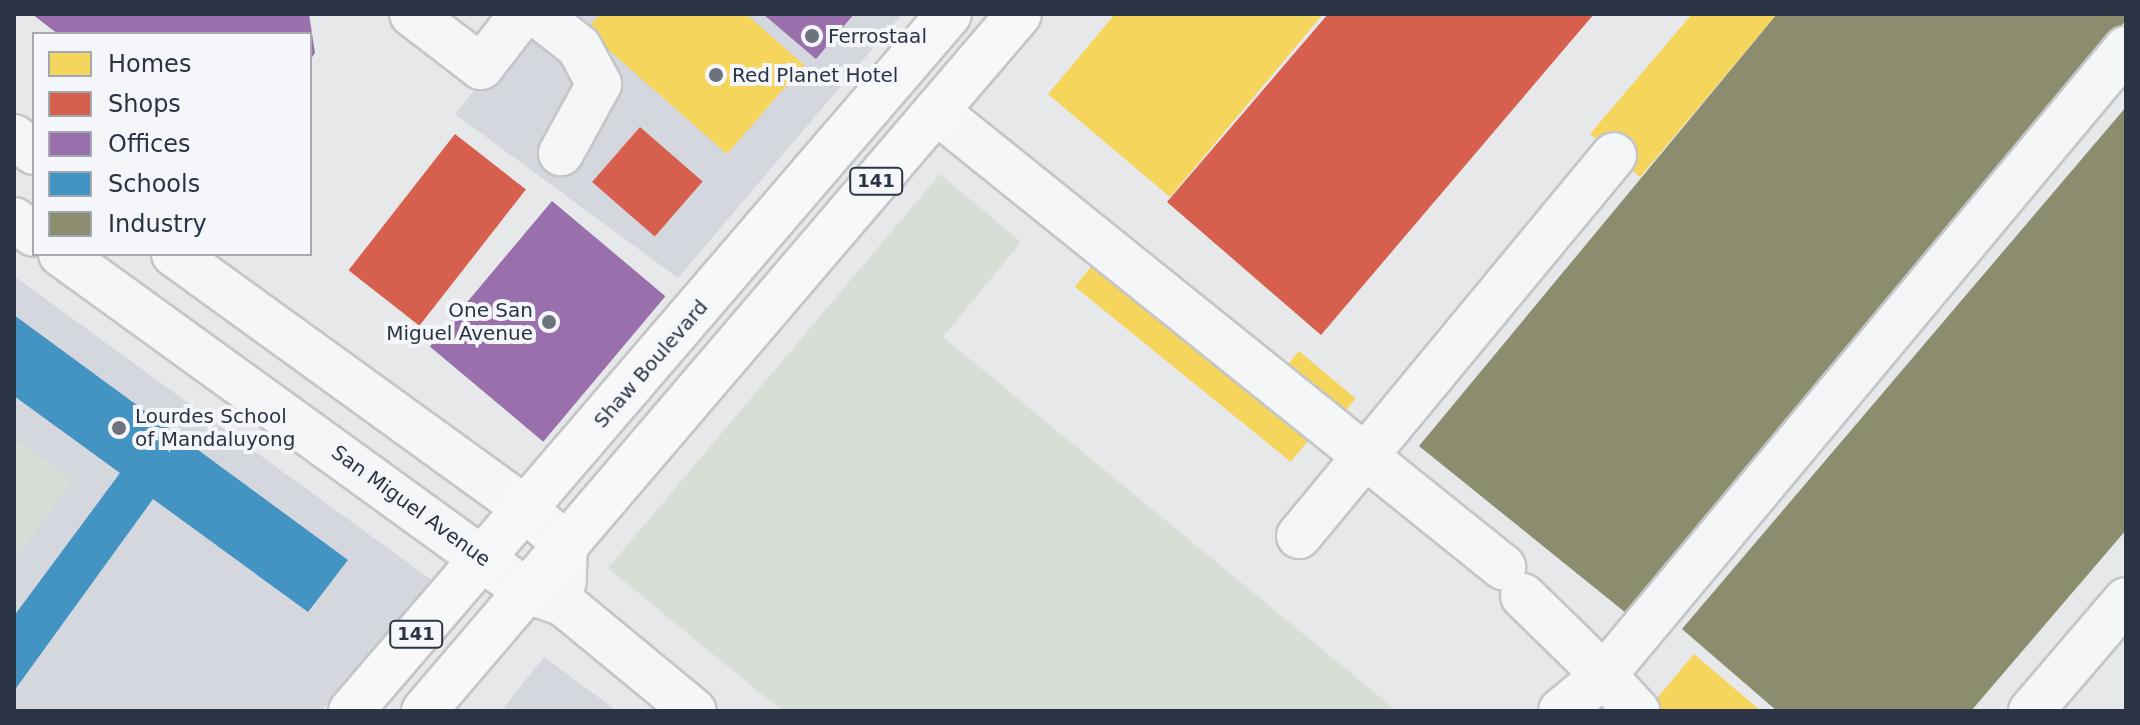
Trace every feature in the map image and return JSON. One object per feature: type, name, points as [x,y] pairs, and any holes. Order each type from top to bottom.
[{"type":"main road","name":"Shaw Boulevard","points":[[351,711],[949,14]]},
{"type":"main road","name":"141","points":[[424,711],[545,597],[565,544],[1019,14]]},
{"type":"street","points":[[412,14],[481,67],[522,14]]},
{"type":"street","points":[[537,14],[579,47],[599,84],[561,153]]},
{"type":"street","points":[[1561,711],[1604,675],[2126,49]]},
{"type":"street","points":[[936,111],[1365,457],[1513,581],[1637,711]]},
{"type":"street","points":[[14,137],[32,150]]},
{"type":"street","points":[[1299,536],[1614,155]]},
{"type":"street","points":[[14,220],[32,233]]},
{"type":"street","name":"San Miguel Avenue","points":[[64,256],[481,557],[545,597],[694,711]]},
{"type":"street","points":[[177,256],[523,507],[565,544]]},
{"type":"street","points":[[2031,711],[2126,600]]},
{"type":"shaded area","points":[[537,14],[902,14],[678,278],[455,114]]},
{"type":"shaded area","points":[[940,174],[1021,242],[943,337],[1397,711],[782,711],[608,568]]},
{"type":"shaded area","name":"Lourdes School of Mandaluyong","points":[[14,276],[433,581],[321,711],[14,711]]},
{"type":"shaded area","points":[[14,438],[72,481],[14,560]]},
{"type":"shaded area","points":[[544,657],[617,711],[501,711]]},
{"type":"building: Homes","name":"Red Planet Hotel","points":[[600,14],[746,14],[804,65],[727,154],[586,30]]},
{"type":"building: Homes","points":[[1115,14],[1323,14],[1170,197],[1048,94]]},
{"type":"building: Homes","points":[[1692,14],[1777,14],[1640,177],[1590,134]]},
{"type":"building: Homes","points":[[1095,262],[1311,437],[1291,462],[1075,287]]},
{"type":"building: Homes","points":[[1299,351],[1356,399],[1340,418],[1283,370]]},
{"type":"building: Homes","points":[[1694,654],[1761,711],[1648,709]]},
{"type":"building: Shops","points":[[1328,14],[1594,14],[1321,335],[1167,202]]},
{"type":"building: Shops","points":[[640,127],[703,181],[655,237],[592,182]]},
{"type":"building: Shops","points":[[455,134],[526,189],[419,326],[348,270]]},
{"type":"building: Offices","points":[[32,14],[309,14],[312,32],[55,32]]},
{"type":"building: Offices","name":"Ferrostaal","points":[[763,14],[854,14],[816,59]]},
{"type":"building: Offices","name":"One San Miguel Avenue","points":[[552,201],[665,296],[543,442],[430,347]]},
{"type":"building: Schools","points":[[14,315],[348,560],[308,612],[153,499],[14,691],[14,616],[120,473],[14,396]]},
{"type":"building: Industry","points":[[1777,14],[2126,14],[2126,20],[1626,613],[1419,446]]},
{"type":"building: Industry","points":[[2126,107],[2126,530],[1971,711],[1777,711],[1682,629]]},
{"type":"place","name":"Ferrostaal","points":[[812,36]]},
{"type":"place","name":"Red Planet Hotel","points":[[716,75]]},
{"type":"place","name":"One San Miguel Avenue","points":[[549,322]]},
{"type":"place","name":"Lourdes School of Mandaluyong","points":[[119,428]]}]
